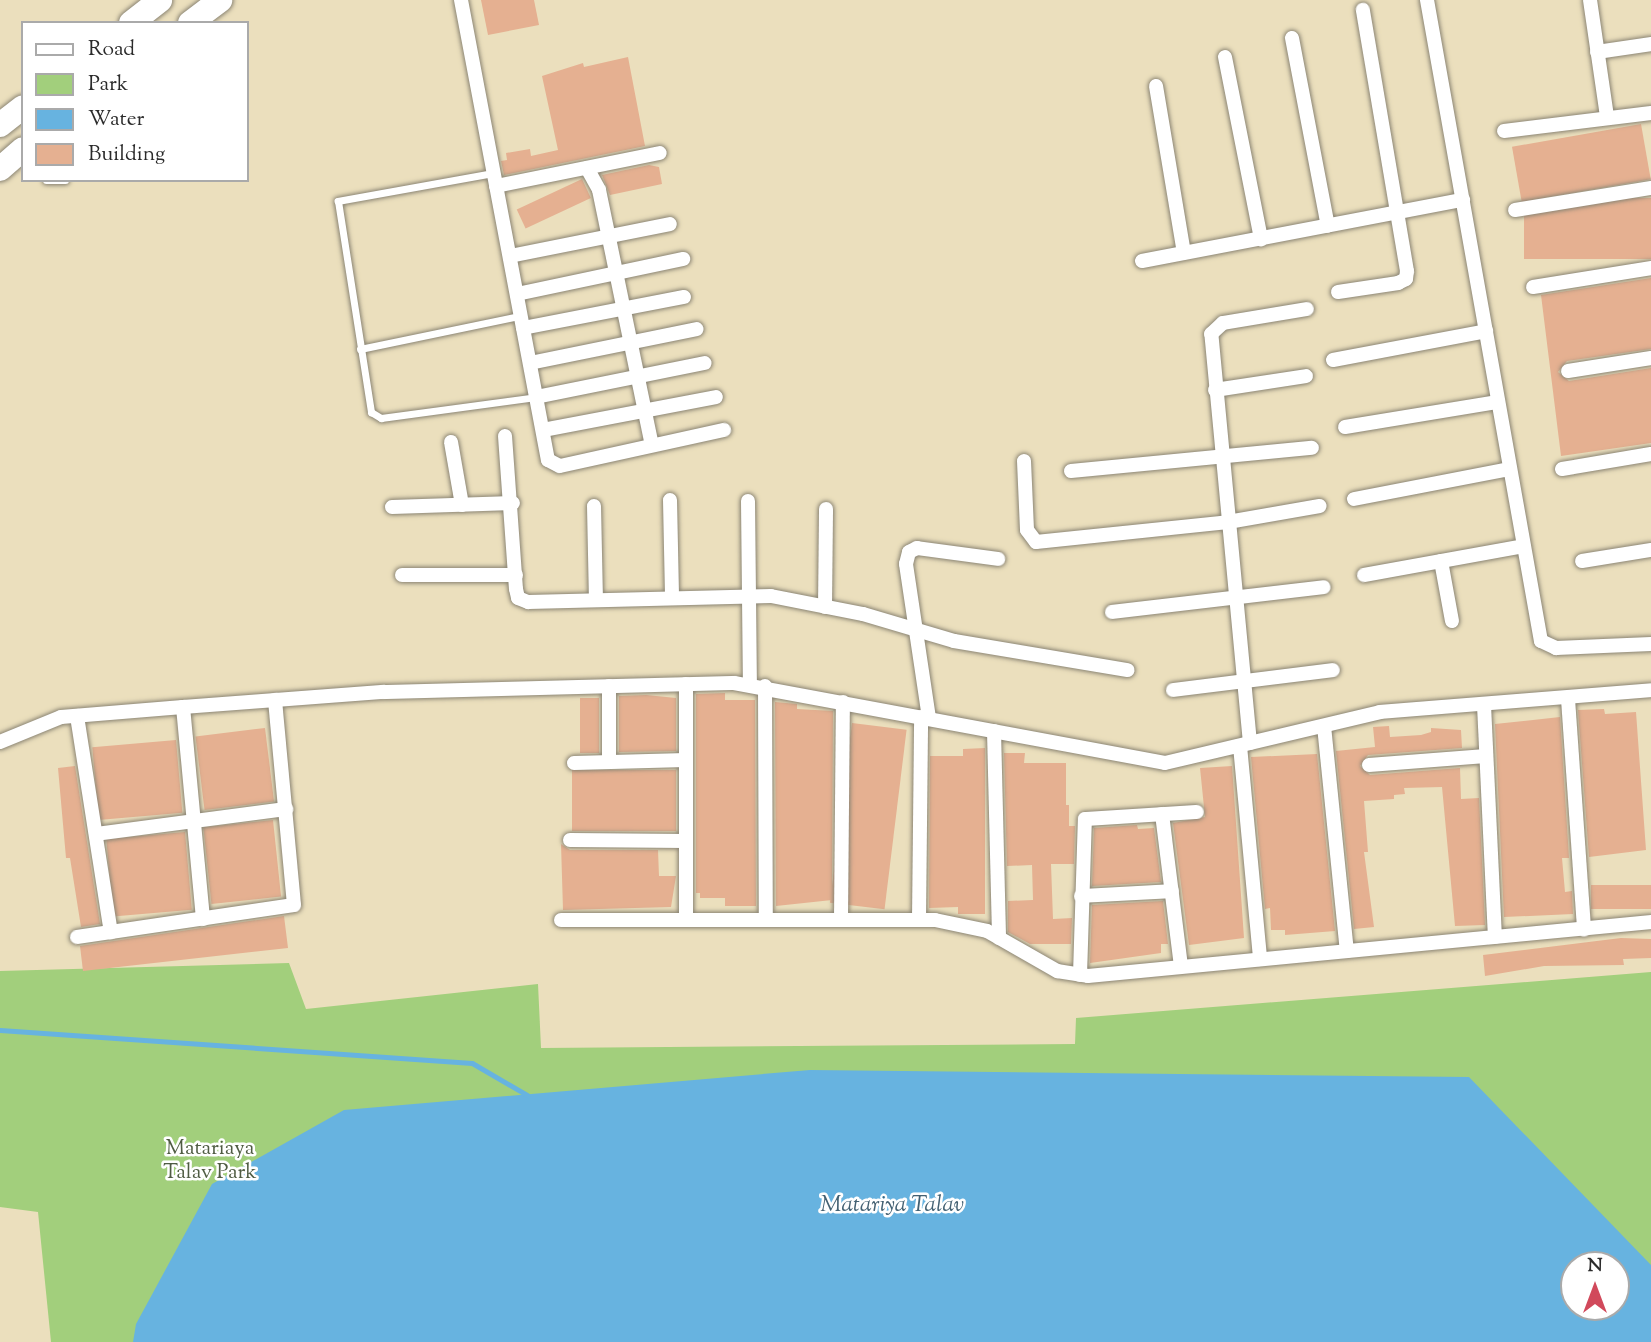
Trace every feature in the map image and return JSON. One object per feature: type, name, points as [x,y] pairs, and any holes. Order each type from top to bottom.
[{"type":"highway","points":[[134,21],[160,0]]},
{"type":"highway","points":[[193,21],[220,0]]},
{"type":"highway","points":[[0,125],[21,109]]},
{"type":"highway","points":[[0,169],[21,151]]},
{"type":"street","points":[[461,0],[548,460],[560,466],[724,430]]},
{"type":"street","points":[[1427,0],[1536,623],[1545,645],[1651,644]]},
{"type":"street","points":[[1590,0],[1607,116]]},
{"type":"street","points":[[1338,292],[1406,279],[1363,10]]},
{"type":"street","points":[[1292,38],[1328,226]]},
{"type":"street","points":[[1597,52],[1651,44]]},
{"type":"street","points":[[1225,57],[1261,239]]},
{"type":"street","points":[[1156,86],[1184,253]]},
{"type":"street","points":[[1504,131],[1607,116],[1651,113]]},
{"type":"street","points":[[495,179],[587,168],[660,153]]},
{"type":"street","points":[[587,168],[599,190],[652,446]]},
{"type":"street","points":[[1515,210],[1651,188]]},
{"type":"street","points":[[1142,261],[1463,200]]},
{"type":"street","points":[[510,256],[670,224]]},
{"type":"street","points":[[517,294],[682,259]]},
{"type":"street","points":[[1533,287],[1651,268]]},
{"type":"street","points":[[522,322],[623,309],[684,297]]},
{"type":"street","points":[[1260,959],[1245,744],[1244,681],[1210,344],[1215,327],[1307,309]]},
{"type":"street","points":[[530,363],[697,330]]},
{"type":"street","points":[[1333,360],[1486,331]]},
{"type":"street","points":[[1568,371],[1651,358]]},
{"type":"street","points":[[536,397],[705,363]]},
{"type":"street","points":[[1215,390],[1306,376]]},
{"type":"street","points":[[543,430],[716,397]]},
{"type":"street","points":[[1345,427],[1498,402]]},
{"type":"street","points":[[505,436],[513,503],[518,598],[528,602],[749,594],[825,607],[986,648],[1128,670]]},
{"type":"street","points":[[451,442],[462,505]]},
{"type":"street","points":[[1071,471],[1312,448]]},
{"type":"street","points":[[1562,469],[1651,454]]},
{"type":"street","points":[[1024,461],[1027,530],[1036,542],[1228,522],[1320,506]]},
{"type":"street","points":[[1354,499],[1510,469]]},
{"type":"street","points":[[670,500],[672,597]]},
{"type":"street","points":[[748,501],[750,684]]},
{"type":"street","points":[[392,507],[513,503]]},
{"type":"street","points":[[594,506],[596,600]]},
{"type":"street","points":[[825,607],[826,509]]},
{"type":"street","points":[[1364,575],[1523,545]]},
{"type":"street","points":[[919,920],[925,718],[906,564],[909,552],[917,548],[998,559]]},
{"type":"street","points":[[1582,561],[1651,550]]},
{"type":"street","points":[[1441,561],[1452,621]]},
{"type":"street","points":[[402,575],[516,575]]},
{"type":"street","points":[[1112,612],[1324,587]]},
{"type":"street","points":[[1173,690],[1333,670]]},
{"type":"street","points":[[686,684],[686,920]]},
{"type":"street","points":[[0,742],[13,740],[46,721],[183,707],[384,692],[750,684],[1165,763],[1380,712],[1567,699],[1651,690]]},
{"type":"street","points":[[609,686],[609,762]]},
{"type":"street","points":[[765,686],[765,920]]},
{"type":"street","points":[[1567,699],[1584,929]]},
{"type":"street","points":[[77,937],[294,905],[275,700]]},
{"type":"street","points":[[841,920],[843,702]]},
{"type":"street","points":[[1484,705],[1495,937]]},
{"type":"street","points":[[183,707],[203,919]]},
{"type":"street","points":[[77,716],[111,932]]},
{"type":"street","points":[[1324,726],[1347,950]]},
{"type":"street","points":[[994,731],[999,937]]},
{"type":"street","points":[[1369,765],[1486,756]]},
{"type":"street","points":[[574,763],[686,760]]},
{"type":"street","points":[[96,834],[286,809]]},
{"type":"street","points":[[1080,975],[1085,819],[1197,812]]},
{"type":"street","points":[[1162,814],[1181,966]]},
{"type":"street","points":[[570,840],[686,841]]},
{"type":"street","points":[[1081,896],[1172,891]]},
{"type":"street","points":[[561,920],[948,922],[999,937],[1057,971],[1080,975],[1651,922]]},
{"type":"lane","points":[[495,179],[338,201],[360,349],[375,417],[536,397]]},
{"type":"lane","points":[[360,349],[522,322]]},
{"type":"green space","name":"Matariya Talav","points":[[289,963],[306,1009],[538,984],[541,1048],[1075,1044],[1076,1018],[1651,972],[1651,1342],[51,1342],[38,1212],[0,1207],[0,971]]},
{"type":"water","name":"Matariya Talav","points":[[810,1070],[1469,1077],[1651,1265],[1651,1342],[133,1342],[136,1324],[212,1184],[344,1110]]},
{"type":"building","points":[[481,0],[534,0],[539,25],[488,35]]},
{"type":"building","points":[[628,57],[645,146],[504,175],[501,161],[507,160],[506,153],[530,149],[531,156],[558,150],[542,76],[583,63],[584,67]]},
{"type":"building","points":[[1641,124],[1651,179],[1522,202],[1512,147]]},
{"type":"building","points":[[649,165],[659,167],[662,184],[610,195],[602,175]]},
{"type":"building","points":[[582,179],[591,198],[526,228],[517,209]]},
{"type":"building","points":[[1524,198],[1651,198],[1651,259],[1524,259]]},
{"type":"building","points":[[1651,278],[1651,349],[1567,361],[1558,372],[1569,381],[1651,368],[1651,443],[1561,456],[1541,295]]},
{"type":"building","points":[[725,693],[725,700],[755,700],[756,906],[725,906],[725,898],[700,898],[700,893],[696,893],[696,694]]},
{"type":"building","points":[[619,696],[676,698],[676,751],[619,752]]},
{"type":"building","points":[[580,698],[599,698],[599,753],[580,753]]},
{"type":"building","points":[[775,702],[797,704],[797,709],[833,711],[832,900],[776,906]]},
{"type":"building","points":[[1604,709],[1605,714],[1636,712],[1646,850],[1589,857],[1578,710]]},
{"type":"building","points":[[1560,717],[1569,858],[1562,858],[1565,892],[1572,891],[1573,914],[1504,917],[1495,724]]},
{"type":"building","points":[[852,723],[907,730],[885,909],[830,903]]},
{"type":"building","points":[[1389,726],[1390,737],[1421,735],[1431,732],[1431,728],[1461,730],[1462,748],[1368,755],[1360,766],[1370,775],[1460,768],[1461,799],[1479,798],[1485,925],[1455,926],[1442,787],[1404,788],[1405,794],[1394,795],[1394,799],[1364,801],[1368,852],[1364,852],[1374,927],[1354,929],[1336,751],[1375,747],[1373,727]]},
{"type":"building","points":[[265,728],[274,801],[205,810],[196,737]]},
{"type":"building","points":[[176,740],[182,813],[99,820],[92,747]]},
{"type":"building","points":[[985,748],[985,914],[958,914],[958,907],[929,908],[930,756],[963,756],[963,749]]},
{"type":"building","points":[[1004,753],[1025,753],[1024,763],[1066,763],[1069,826],[1075,826],[1074,864],[1051,864],[1053,919],[1072,918],[1071,944],[1030,944],[1008,932],[1008,901],[1033,900],[1032,865],[1007,866]]},
{"type":"building","points":[[1317,754],[1335,931],[1285,935],[1285,930],[1271,930],[1270,908],[1265,909],[1251,757]]},
{"type":"building","points":[[75,766],[100,924],[81,927],[70,858],[66,858],[58,768]]},
{"type":"building","points":[[1232,766],[1244,938],[1189,945],[1173,823],[1205,817],[1200,768]]},
{"type":"building","points":[[572,770],[676,770],[676,831],[572,831]]},
{"type":"building","points":[[273,820],[281,897],[211,904],[203,827]]},
{"type":"building","points":[[1137,825],[1138,829],[1154,828],[1161,882],[1092,886],[1094,828]]},
{"type":"building","points":[[185,832],[192,910],[113,917],[106,839]]},
{"type":"building","points":[[561,844],[570,850],[658,850],[659,876],[676,876],[671,907],[563,910]]},
{"type":"building","points":[[1591,885],[1651,885],[1651,909],[1591,909]]},
{"type":"building","points":[[1163,901],[1168,944],[1161,944],[1161,953],[1090,963],[1092,905]]},
{"type":"building","points":[[284,916],[288,948],[83,971],[80,946]]},
{"type":"building","points":[[1621,938],[1651,939],[1651,958],[1623,959],[1624,965],[1544,966],[1485,976],[1483,955]]},
{"type":"waterway","points":[[0,1030],[472,1063],[527,1095]]},
{"type":"park label","name":"Matariaya Talav Park","points":[[210,1161]]}]
